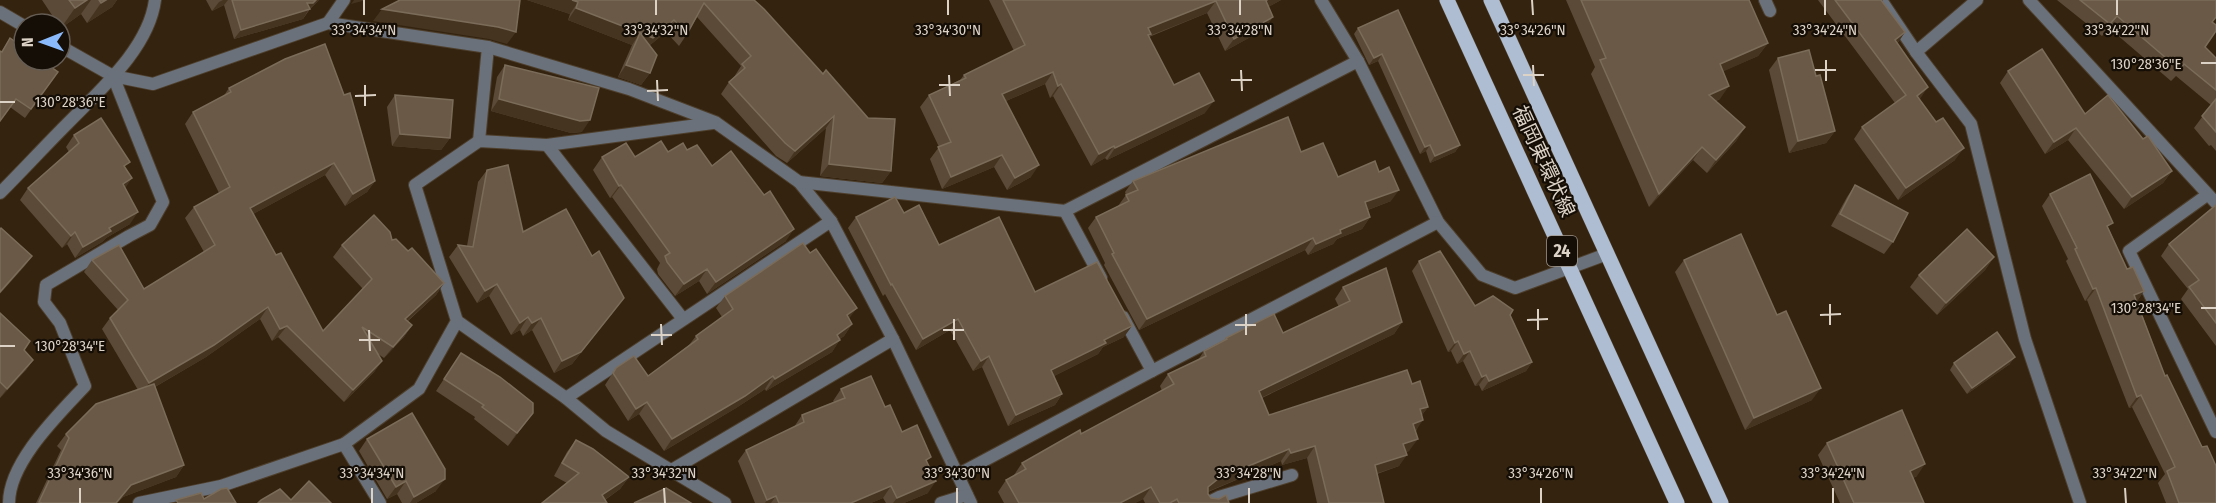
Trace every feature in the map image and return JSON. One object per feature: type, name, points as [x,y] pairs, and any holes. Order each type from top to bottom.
[{"type":"main road","name":"福岡東環状線","points":[[1447,0],[1677,503]]},
{"type":"main road","name":"福岡東環状線","points":[[1491,0],[1720,503]]},
{"type":"street","points":[[0,193],[113,76],[139,42],[154,8],[155,0]]},
{"type":"street","points":[[328,23],[344,0]]},
{"type":"street","points":[[1321,0],[1358,61],[1438,222],[1482,275],[1515,288],[1607,254]]},
{"type":"street","points":[[1881,0],[1916,52],[1971,124],[2025,339],[2080,503]]},
{"type":"street","points":[[1916,52],[1977,0]]},
{"type":"street","points":[[2029,0],[2212,199],[2129,251],[2216,432]]},
{"type":"street","points":[[72,53],[113,76],[153,84],[328,23],[488,47],[629,88],[715,122],[799,182],[831,221],[893,339],[969,499],[941,503]]},
{"type":"street","points":[[479,141],[488,47]]},
{"type":"street","points":[[799,182],[1065,211],[1358,61]]},
{"type":"street","points":[[9,503],[9,489],[36,440],[85,386],[60,323],[44,302],[46,285],[150,225],[163,202],[113,76]]},
{"type":"street","points":[[715,122],[547,146],[479,141],[415,185],[457,321],[566,398],[606,432],[724,503]]},
{"type":"street","points":[[547,146],[683,319]]},
{"type":"street","points":[[1065,211],[1152,371]]},
{"type":"street","points":[[566,398],[831,221]]},
{"type":"street","points":[[957,475],[1438,222]]},
{"type":"street","points":[[139,503],[221,486],[344,444],[419,389],[457,321]]},
{"type":"street","points":[[670,471],[893,339]]},
{"type":"street","points":[[344,444],[380,503]]},
{"type":"street","points":[[1207,503],[1219,497],[1292,475]]},
{"type":"building","points":[[69,0],[87,0],[75,8]]},
{"type":"building","points":[[232,0],[316,0],[313,3],[307,3],[310,9],[241,30]]},
{"type":"building","points":[[400,0],[520,0],[516,32],[498,27],[382,9]]},
{"type":"building","points":[[572,0],[754,0],[823,74],[826,70],[868,118],[895,119],[891,171],[829,164],[834,116],[795,151],[785,143],[729,82],[745,68],[742,64],[751,56],[704,3],[687,34],[674,20],[653,38],[576,8],[578,2]]},
{"type":"building","points":[[1003,0],[1267,0],[1273,17],[1234,39],[1216,1],[1148,28],[1151,34],[1148,35],[1174,85],[1199,73],[1214,101],[1099,154],[1061,84],[1058,86],[1053,72],[1002,94],[1039,165],[1015,178],[1002,155],[951,177],[938,147],[951,142],[929,95],[966,78],[964,75],[1025,45]]},
{"type":"building","points":[[1581,0],[1749,0],[1768,43],[1720,64],[1729,86],[1709,95],[1745,127],[1716,160],[1702,147],[1659,194],[1600,60],[1606,58]]},
{"type":"building","points":[[1835,0],[1881,0],[1905,32],[1895,40],[1928,87],[1917,96],[1936,122],[1943,118],[1964,148],[1906,188],[1862,127],[1906,95]]},
{"type":"building","points":[[2080,0],[2216,0],[2216,17],[2212,22],[2216,25],[2216,31],[2205,47],[2216,58],[2216,90],[2184,64],[2180,70],[2117,16],[2110,24]]},
{"type":"building","points":[[1398,10],[1460,145],[1435,156],[1430,145],[1425,147],[1382,54],[1374,58],[1358,28]]},
{"type":"building","points":[[640,33],[657,55],[650,73],[626,65]]},
{"type":"building","points":[[10,38],[12,39],[12,72],[58,72],[31,109],[16,99],[0,121],[0,51],[2,52]]},
{"type":"building","points":[[325,44],[344,95],[350,93],[375,181],[353,194],[334,163],[250,208],[276,255],[281,253],[323,331],[372,279],[342,245],[374,215],[390,232],[392,240],[396,239],[408,251],[412,248],[444,283],[405,319],[412,325],[393,347],[362,327],[382,361],[353,390],[287,326],[280,329],[268,307],[214,345],[149,383],[110,318],[128,300],[92,260],[119,245],[144,289],[215,245],[194,207],[230,187],[193,112],[231,92],[229,88],[285,59]]},
{"type":"building","points":[[2042,49],[2085,114],[2108,95],[2143,139],[2148,136],[2172,171],[2132,197],[2076,128],[2054,142],[2008,71]]},
{"type":"building","points":[[1809,50],[1816,76],[1820,75],[1835,131],[1798,141],[1778,58]]},
{"type":"building","points":[[505,65],[599,88],[590,120],[580,121],[499,99]]},
{"type":"building","points":[[395,95],[453,100],[450,138],[400,134]]},
{"type":"building","points":[[2216,99],[2216,132],[2202,116]]},
{"type":"building","points":[[1288,117],[1301,152],[1323,143],[1338,177],[1375,161],[1379,172],[1389,167],[1399,190],[1365,202],[1370,217],[1340,230],[1341,233],[1316,244],[1313,238],[1147,319],[1112,254],[1114,253],[1096,217],[1129,201],[1126,195],[1138,190],[1133,181]]},
{"type":"building","points":[[101,118],[130,162],[124,166],[132,178],[123,184],[138,212],[109,228],[111,231],[83,247],[75,232],[71,236],[28,188],[79,143],[74,135]]},
{"type":"building","points":[[661,141],[668,152],[683,143],[687,150],[697,145],[712,166],[731,151],[764,195],[770,191],[794,229],[716,282],[707,269],[684,284],[667,262],[665,256],[670,253],[621,185],[619,186],[602,157],[626,143],[635,157]]},
{"type":"building","points":[[508,165],[523,232],[566,209],[592,256],[599,251],[624,298],[581,352],[562,361],[541,318],[532,323],[528,317],[520,323],[497,284],[485,291],[458,245],[473,247],[487,170]]},
{"type":"building","points":[[2090,174],[2113,223],[2107,226],[2127,269],[2133,267],[2144,291],[2134,295],[2165,376],[2167,375],[2202,447],[2207,446],[2216,466],[2216,503],[2179,503],[2167,471],[2175,467],[2141,395],[2137,397],[2096,288],[2093,289],[2075,249],[2077,248],[2050,194]]},
{"type":"building","points":[[1855,185],[1908,213],[1893,242],[1840,214]]},
{"type":"building","points":[[895,197],[904,213],[919,205],[939,245],[999,217],[1035,292],[1097,262],[1132,326],[1104,340],[1106,343],[1051,370],[1062,394],[1016,415],[989,356],[981,361],[958,319],[923,339],[891,285],[856,217]]},
{"type":"building","points":[[2216,205],[2216,323],[2189,287],[2199,280],[2169,244]]},
{"type":"building","points":[[0,229],[32,256],[0,292]]},
{"type":"building","points":[[1967,229],[1994,257],[1946,303],[1919,275]]},
{"type":"building","points":[[1741,234],[1777,315],[1786,311],[1821,388],[1754,418],[1684,260]]},
{"type":"building","points":[[803,243],[810,253],[816,249],[857,308],[847,315],[852,324],[837,335],[840,340],[775,379],[773,376],[745,396],[672,439],[647,402],[636,409],[613,373],[616,368],[634,356],[648,376],[698,339],[696,336],[733,309],[725,296]]},
{"type":"building","points":[[1440,251],[1475,306],[1493,296],[1513,310],[1510,315],[1532,362],[1489,381],[1486,375],[1482,377],[1470,351],[1464,354],[1458,341],[1455,343],[1419,261]]},
{"type":"building","points":[[1386,268],[1402,322],[1259,391],[1269,415],[1407,370],[1412,384],[1420,381],[1428,407],[1420,409],[1423,420],[1413,424],[1418,439],[1403,444],[1407,455],[1375,465],[1384,503],[1329,503],[1315,446],[1291,453],[1289,449],[1218,479],[1208,487],[1208,494],[1211,498],[1219,499],[1226,495],[1229,503],[1179,503],[1177,499],[1170,503],[1160,503],[1151,487],[1120,503],[1019,503],[1006,480],[1026,469],[1022,463],[1080,430],[1081,434],[1174,384],[1168,374],[1206,356],[1204,351],[1226,338],[1274,314],[1283,333],[1350,301],[1343,287]]},
{"type":"building","points":[[0,313],[30,341],[24,350],[33,360],[7,389],[0,382]]},
{"type":"building","points":[[1997,332],[2015,357],[1972,388],[1954,363]]},
{"type":"building","points":[[461,353],[500,377],[533,403],[533,413],[517,433],[482,407],[484,405],[444,379]]},
{"type":"building","points":[[871,376],[885,407],[890,405],[902,432],[917,425],[931,457],[926,460],[936,481],[897,498],[891,486],[851,503],[779,503],[776,496],[767,500],[746,450],[804,422],[802,415],[845,398],[841,389]]},
{"type":"building","points":[[154,384],[184,465],[131,485],[116,503],[39,502],[69,438],[66,434],[96,404]]},
{"type":"building","points":[[1902,410],[1925,464],[1910,471],[1924,503],[1854,503],[1827,443]]},
{"type":"building","points":[[412,413],[445,469],[445,479],[414,497],[406,481],[396,487],[367,439]]},
{"type":"building","points":[[576,440],[593,449],[629,477],[602,495],[607,503],[542,503],[579,473],[562,463]]},
{"type":"building","points":[[309,481],[331,503],[258,503],[280,489],[291,500]]},
{"type":"building","points":[[227,488],[236,503],[178,503],[176,500],[201,493],[204,499]]},
{"type":"building","points":[[666,488],[691,503],[634,503]]}]
